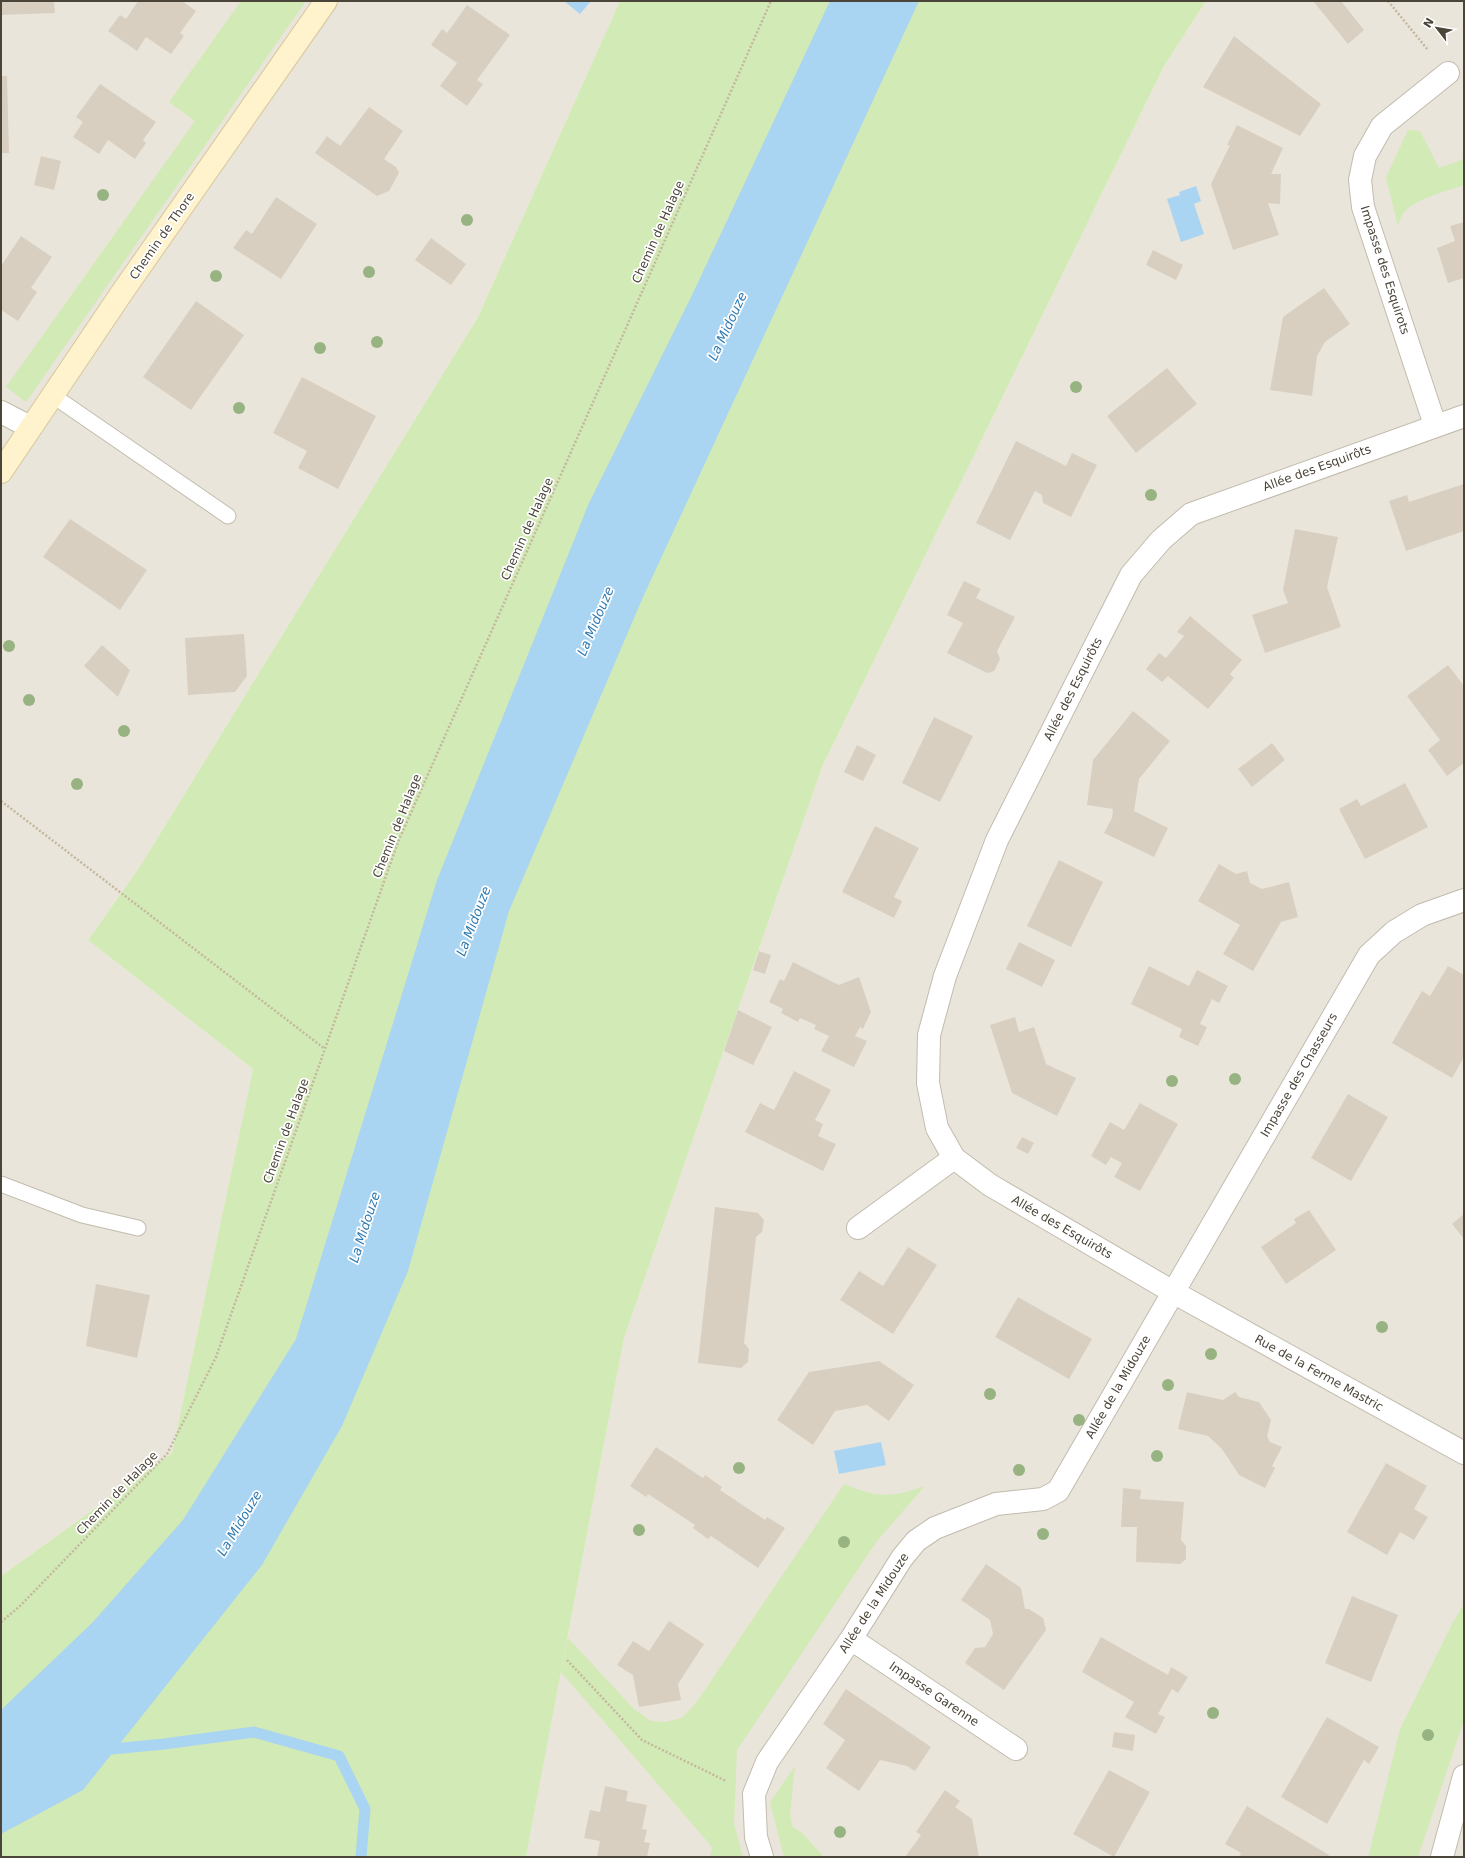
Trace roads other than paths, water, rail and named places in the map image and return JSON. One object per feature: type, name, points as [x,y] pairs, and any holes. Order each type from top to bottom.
[{"type":"street","name":"Chemin de Thore","points":[[1,472],[52,395],[326,1]]},
{"type":"street","name":"Impasse des Esquirots","points":[[1435,425],[1363,207],[1360,180],[1365,156],[1382,126],[1448,73]]},
{"type":"street","points":[[1,412],[30,427]]},
{"type":"street","name":"Allée des Esquirôts","points":[[1173,1292],[990,1185],[954,1158],[937,1128],[928,1082],[929,1035],[945,976],[997,840],[1131,575],[1161,540],[1191,514],[1435,425],[1464,416]]},
{"type":"street","name":"Impasse des Chasseurs","points":[[1173,1292],[1369,955],[1394,932],[1422,915],[1464,900]]},
{"type":"street","points":[[858,1228],[954,1158]]},
{"type":"street","name":"Rue de la Ferme Mastric","points":[[1173,1292],[1464,1453]]},
{"type":"street","name":"Allée de la Midouze","points":[[762,1857],[756,1837],[754,1794],[767,1762],[851,1639],[902,1558],[916,1541],[935,1528],[996,1504],[1043,1499],[1058,1491],[1173,1292]]},
{"type":"street","name":"Impasse Garenne","points":[[851,1639],[1016,1749]]},
{"type":"street","points":[[1442,1857],[1464,1776]]},
{"type":"lane","points":[[52,395],[228,516]]},
{"type":"lane","points":[[1,1184],[82,1215],[138,1228]]},
{"type":"water","points":[[564,1],[591,1],[580,14]]},
{"type":"water","name":"La Midouze","points":[[830,1],[919,1],[643,597],[509,911],[408,1271],[342,1426],[262,1565],[83,1790],[1,1834],[1,1710],[93,1622],[183,1520],[296,1339],[437,880],[589,503],[694,291]]},
{"type":"water","points":[[1196,186],[1201,201],[1194,204],[1204,234],[1181,242],[1167,199],[1180,195],[1179,192]]},
{"type":"water","points":[[881,1442],[886,1465],[839,1474],[834,1451]]},
{"type":"waterway","points":[[101,1750],[164,1744],[254,1732],[339,1756],[365,1809],[361,1857]]}]
